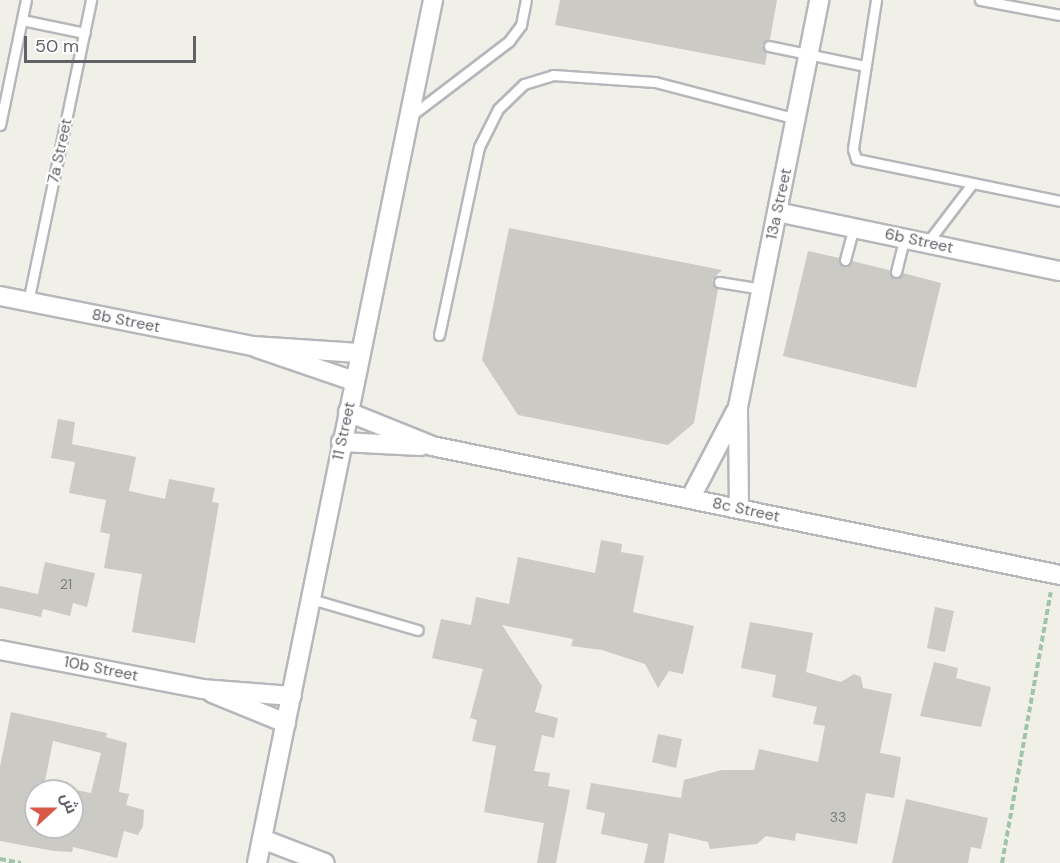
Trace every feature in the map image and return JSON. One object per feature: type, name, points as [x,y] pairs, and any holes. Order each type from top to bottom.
[{"type":"street","name":"11 Street","points":[[257,863],[359,353],[433,0]]},
{"type":"street","name":"13a Street","points":[[739,508],[738,407],[819,0]]},
{"type":"street","name":"6b Street","points":[[777,212],[1060,271]]},
{"type":"street","name":"8b Street","points":[[0,296],[253,346],[359,353]]},
{"type":"street","name":"8b Street","points":[[253,346],[285,361],[354,381]]},
{"type":"street","name":"13a Street","points":[[690,499],[738,407]]},
{"type":"street","name":"8c Street","points":[[348,412],[432,446]]},
{"type":"street","name":"8c Street","points":[[341,442],[432,446],[1057,575]]},
{"type":"street","name":"10b Street","points":[[0,650],[202,689],[292,696]]},
{"type":"street","name":"10b Street","points":[[202,689],[286,723]]},
{"type":"street","points":[[262,839],[325,863]]},
{"type":"lane","points":[[0,125],[26,0]]},
{"type":"lane","name":"7a Street","points":[[28,302],[91,0]]},
{"type":"lane","points":[[408,118],[509,41],[521,24],[526,0]]},
{"type":"lane","points":[[876,0],[853,149],[856,159],[1060,201]]},
{"type":"lane","points":[[980,0],[1060,15]]},
{"type":"lane","points":[[22,20],[85,33]]},
{"type":"lane","points":[[769,46],[865,66]]},
{"type":"lane","points":[[439,335],[479,147],[498,109],[524,84],[553,75],[655,82],[797,119]]},
{"type":"lane","points":[[927,243],[972,184]]},
{"type":"lane","points":[[845,260],[854,227]]},
{"type":"lane","points":[[896,272],[904,239]]},
{"type":"lane","points":[[719,282],[762,289]]},
{"type":"lane","points":[[310,599],[418,630]]},
{"type":"path","points":[[1002,863],[1057,575]]},
{"type":"path","points":[[0,859],[21,863]]},
{"type":"building","points":[[560,0],[777,0],[770,39],[762,45],[767,53],[765,65],[555,25]]},
{"type":"building","points":[[509,228],[722,270],[712,280],[718,289],[694,423],[668,445],[518,415],[482,360]]},
{"type":"building","points":[[808,251],[839,258],[844,267],[852,261],[889,270],[894,278],[903,273],[941,283],[916,388],[783,356]]},
{"type":"building","points":[[58,419],[75,422],[72,444],[136,457],[129,491],[165,499],[169,479],[215,488],[212,502],[219,503],[195,643],[132,632],[142,574],[104,568],[110,534],[100,532],[106,500],[69,493],[75,462],[51,458]]},
{"type":"building","points":[[601,540],[622,544],[621,552],[644,556],[633,612],[694,626],[683,674],[669,671],[658,688],[645,664],[602,650],[571,646],[573,639],[502,625],[542,686],[535,712],[558,718],[554,738],[542,735],[534,771],[550,773],[548,786],[570,790],[556,863],[537,863],[544,823],[484,812],[496,746],[472,741],[477,720],[470,718],[483,669],[432,658],[441,619],[471,625],[476,597],[509,604],[518,557],[595,573]]},
{"type":"building","points":[[45,562],[95,573],[87,607],[73,603],[70,616],[43,609],[41,617],[0,608],[0,586],[38,594]]},
{"type":"building","points":[[935,607],[954,611],[945,652],[927,648]]},
{"type":"building","points":[[750,622],[813,633],[806,672],[841,682],[854,674],[861,677],[863,688],[892,694],[880,753],[901,757],[894,798],[866,793],[857,844],[796,833],[795,841],[766,836],[757,844],[710,849],[708,842],[669,833],[664,863],[644,863],[648,844],[601,834],[605,813],[586,809],[591,783],[681,798],[684,780],[722,770],[754,770],[759,749],[818,762],[825,726],[813,724],[817,707],[772,697],[776,675],[741,668]]},
{"type":"building","points":[[934,662],[958,668],[956,678],[991,687],[981,727],[920,716]]},
{"type":"building","points":[[11,712],[107,733],[106,737],[127,743],[119,792],[129,794],[126,805],[144,810],[143,826],[138,835],[124,831],[117,858],[73,847],[72,852],[54,851],[0,841],[0,767]]},
{"type":"building","points":[[658,734],[682,739],[676,768],[652,762]]},
{"type":"building","points":[[906,799],[988,818],[981,849],[971,847],[968,863],[892,863]]}]
